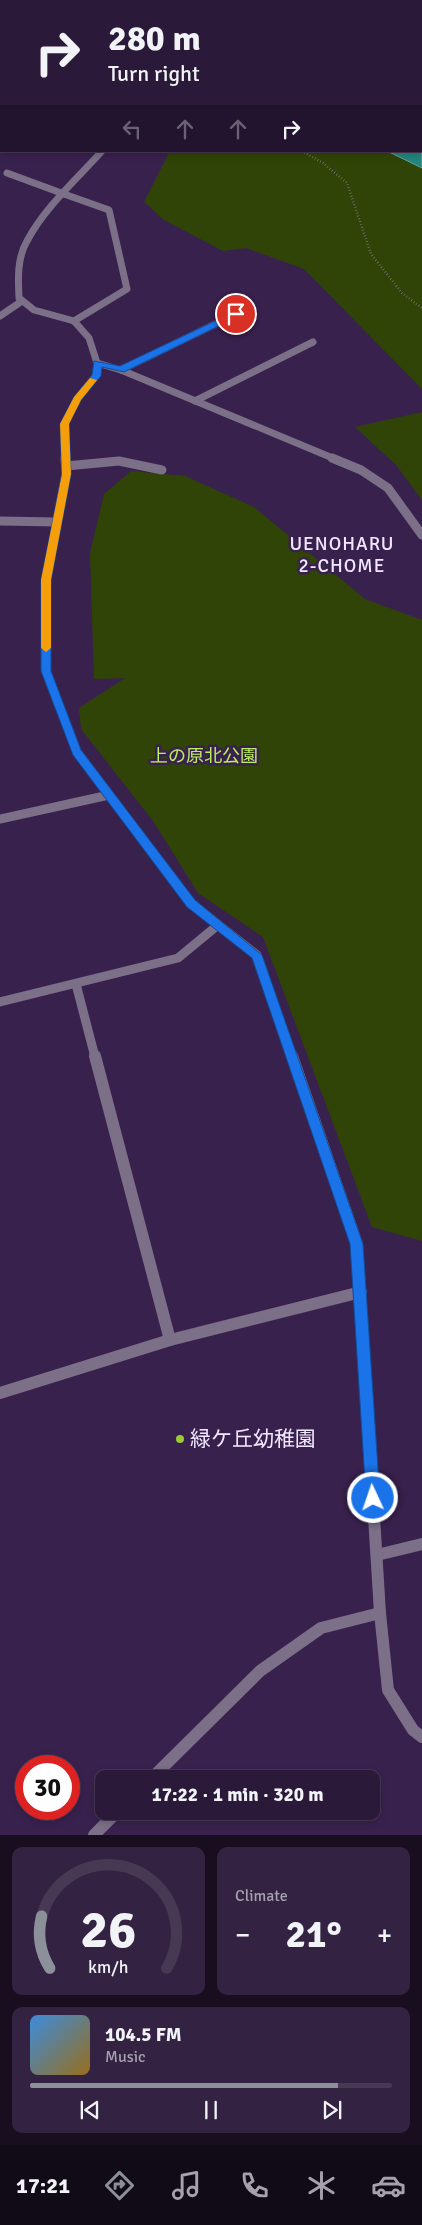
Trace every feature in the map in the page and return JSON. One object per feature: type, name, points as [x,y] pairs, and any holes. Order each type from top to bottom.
[{"type":"street","points":[[101,152],[44,216],[26,242],[18,272],[19,298],[34,310],[74,321],[89,338],[98,363],[96,376],[77,399],[64,424],[66,466],[46,580],[46,671],[77,752],[109,796],[191,903],[257,955],[357,1244],[380,1613],[388,1690],[414,1730],[422,1737]]},
{"type":"street","points":[[7,173],[109,210],[127,289],[74,321]]},
{"type":"street","points":[[0,316],[22,301]]},
{"type":"street","points":[[121,370],[236,314]]},
{"type":"street","points":[[195,402],[313,342]]},
{"type":"street","points":[[98,363],[121,370],[361,470],[388,488],[422,536]]},
{"type":"street","points":[[66,466],[119,461],[162,470]]},
{"type":"street","points":[[0,521],[56,522]]},
{"type":"street","points":[[0,819],[109,796]]},
{"type":"street","points":[[0,1002],[178,958],[218,925]]},
{"type":"street","points":[[76,984],[170,1340]]},
{"type":"street","points":[[0,1393],[170,1340],[361,1292]]},
{"type":"street","points":[[377,1554],[422,1544]]},
{"type":"street","points":[[160,1770],[260,1671],[321,1628],[380,1613]]},
{"type":"street","points":[[94,1835],[109,1820]]},
{"type":"path","points":[[304,152],[323,163],[347,183],[371,254],[402,293],[422,308]]},
{"type":"green space","points":[[169,152],[389,152],[422,168],[422,389],[304,269],[246,248],[223,251],[164,220],[144,202]]},
{"type":"green space","points":[[422,412],[422,500],[396,465],[355,427]]},
{"type":"green space","name":"上の原北公園","points":[[131,471],[185,476],[254,507],[365,599],[422,620],[422,1241],[372,1227],[263,937],[198,893],[153,821],[81,729],[79,708],[125,678],[94,679],[90,553],[104,494]]},
{"type":"shaded area","points":[[389,152],[422,152],[422,168]]},
{"type":"slow traffic","points":[[46,648],[46,580],[66,474],[64,424],[77,399],[93,380]]},
{"type":"place","name":"緑ケ丘幼稚園","points":[[180,1439]]},
{"type":"district","name":"UENOHARU 2-CHOME","points":[[342,554]]},
{"type":"route","points":[[236,314],[121,370],[98,363],[96,376],[77,399],[64,424],[66,474],[46,580],[46,671],[77,752],[191,903],[257,955],[357,1244],[373,1498]]}]
